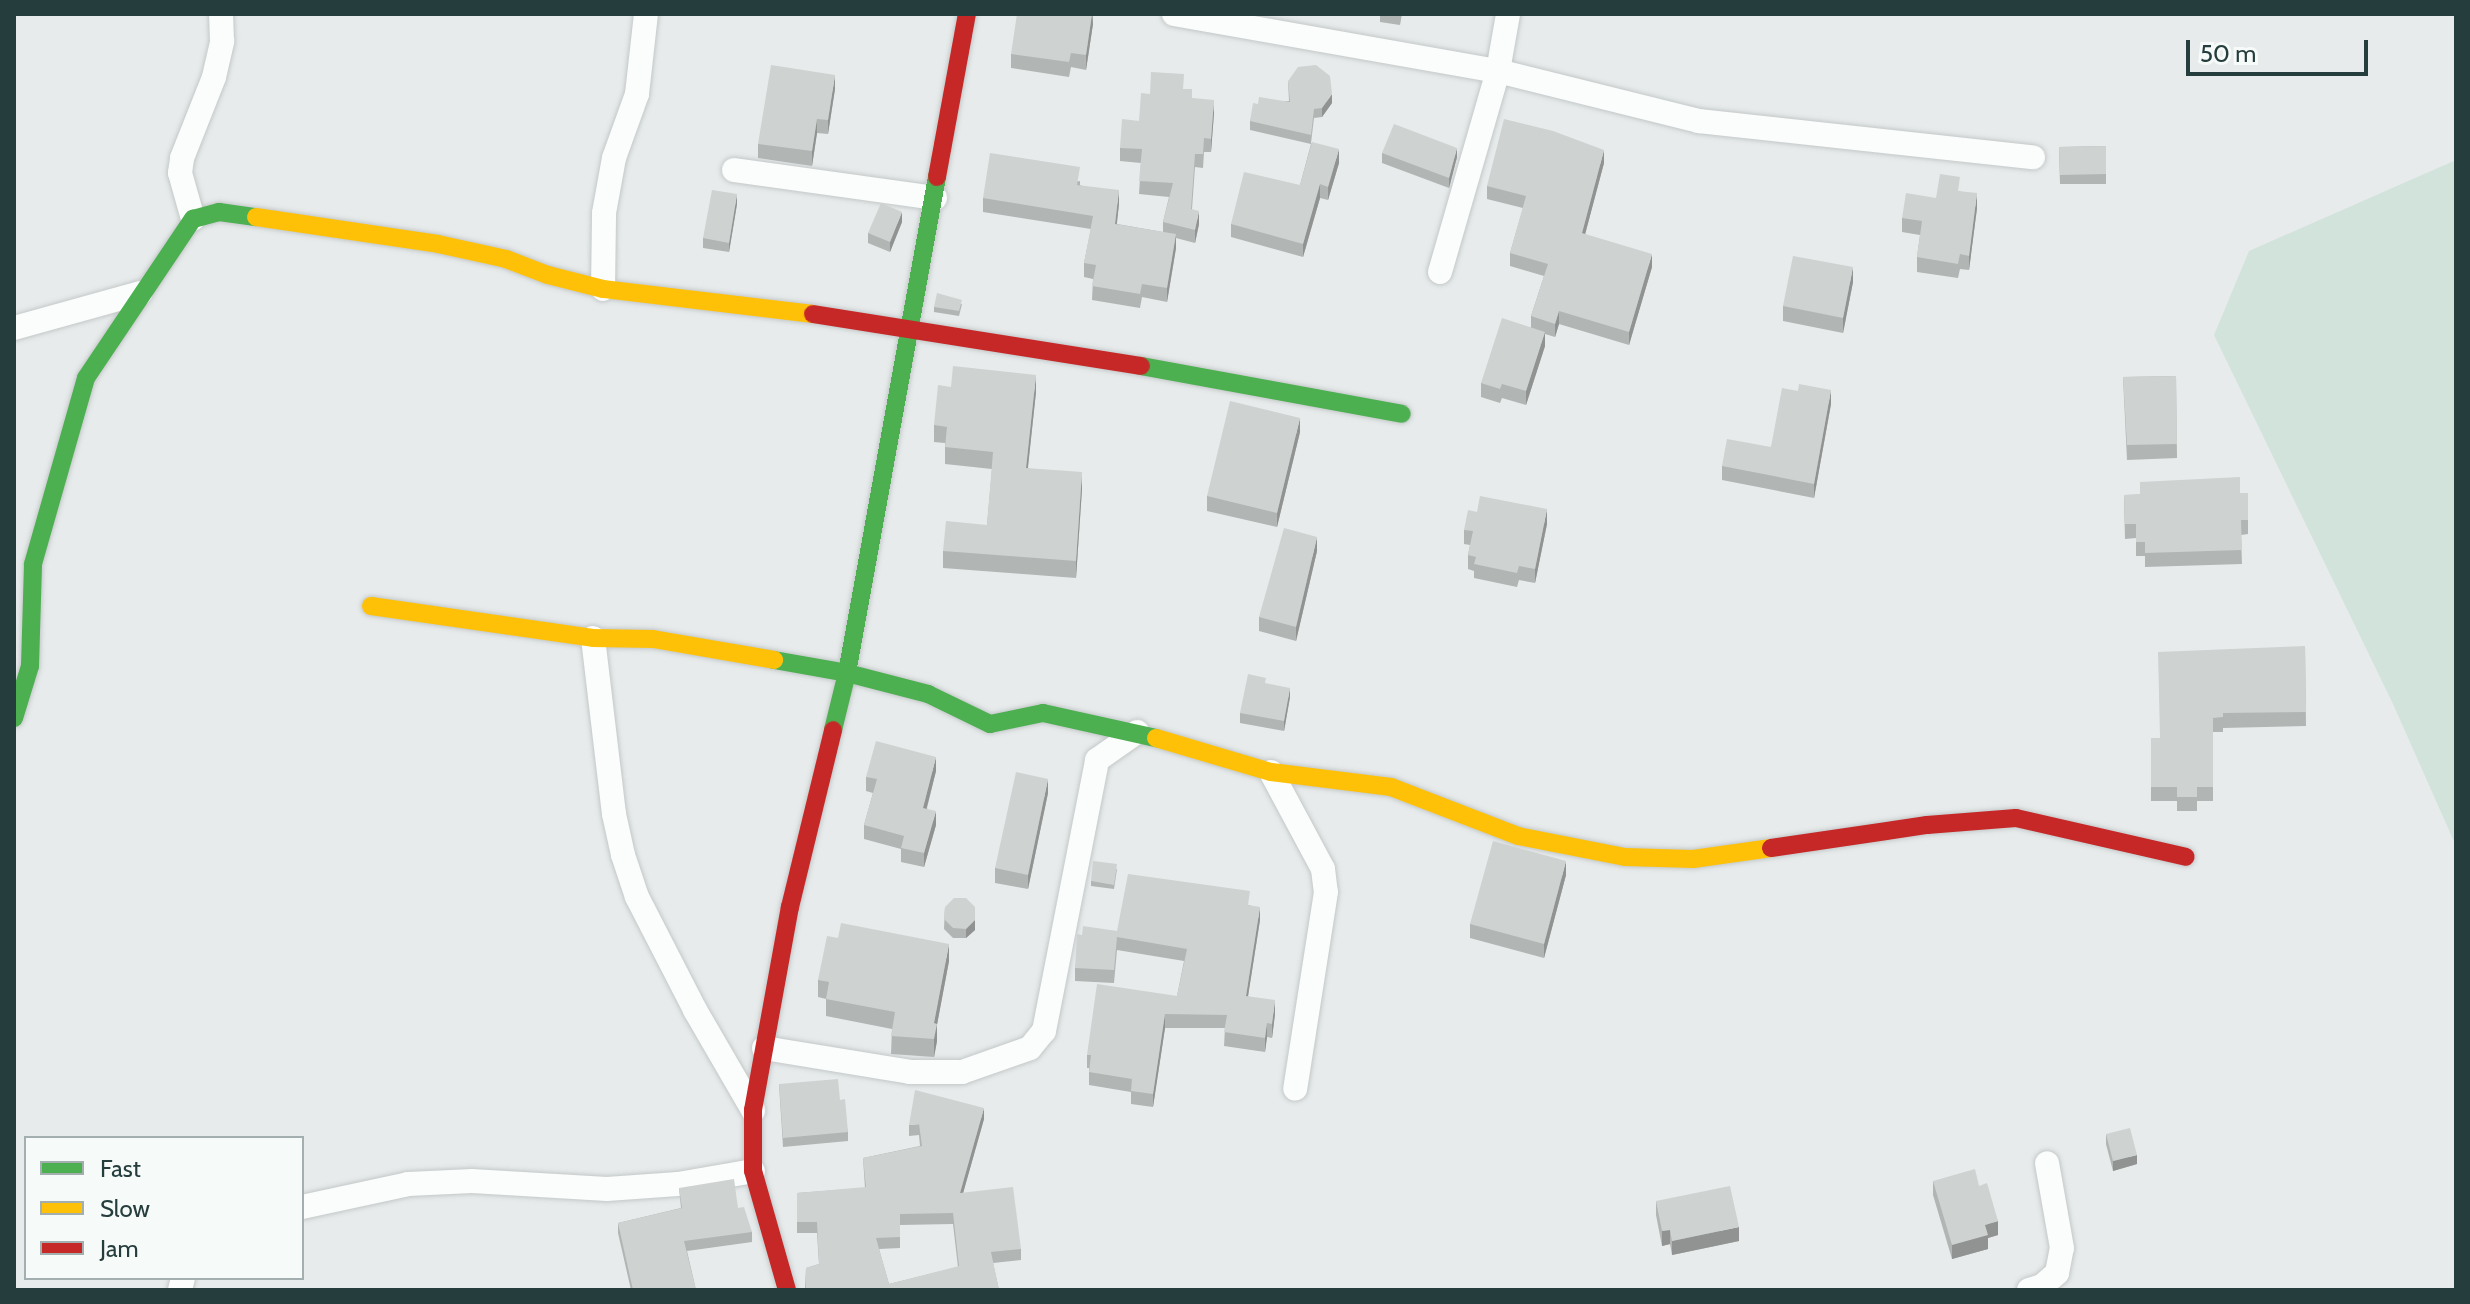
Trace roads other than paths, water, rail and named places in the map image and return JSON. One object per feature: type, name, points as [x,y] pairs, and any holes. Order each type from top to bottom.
[{"type":"street","points":[[193,219],[180,173],[182,158],[214,77],[222,41],[221,14]]},
{"type":"street","points":[[603,289],[604,213],[614,158],[637,94],[646,14]]},
{"type":"street","points":[[787,1290],[753,1171],[753,1110],[790,907],[847,673],[967,14]]},
{"type":"street","points":[[1174,14],[1498,71],[1699,121],[2033,157]]},
{"type":"street","points":[[1440,272],[1498,71],[1508,14]]},
{"type":"street","points":[[734,170],[935,198]]},
{"type":"street","points":[[14,718],[30,666],[33,564],[86,378],[140,293],[193,219],[219,212],[438,244],[506,259],[548,275],[603,289],[774,308],[1183,373],[1402,414]]},
{"type":"street","points":[[14,328],[140,293]]},
{"type":"street","points":[[371,606],[593,638],[653,639],[847,673],[928,694],[990,724],[1043,713],[1137,732],[1271,772],[1391,787],[1518,836],[1625,857],[1693,859],[1927,825],[2016,818],[2186,857]]},
{"type":"street","points":[[593,638],[614,814],[637,897],[695,1010],[753,1110]]},
{"type":"street","points":[[764,1048],[910,1072],[962,1072],[1030,1048],[1044,1031],[1097,760],[1137,732]]},
{"type":"street","points":[[1271,772],[1323,869],[1326,892],[1295,1089]]},
{"type":"street","points":[[2029,1290],[2042,1286],[2057,1273],[2062,1248],[2047,1163]]},
{"type":"street","points":[[304,1207],[408,1184],[472,1181],[607,1189],[678,1184],[753,1171]]}]
